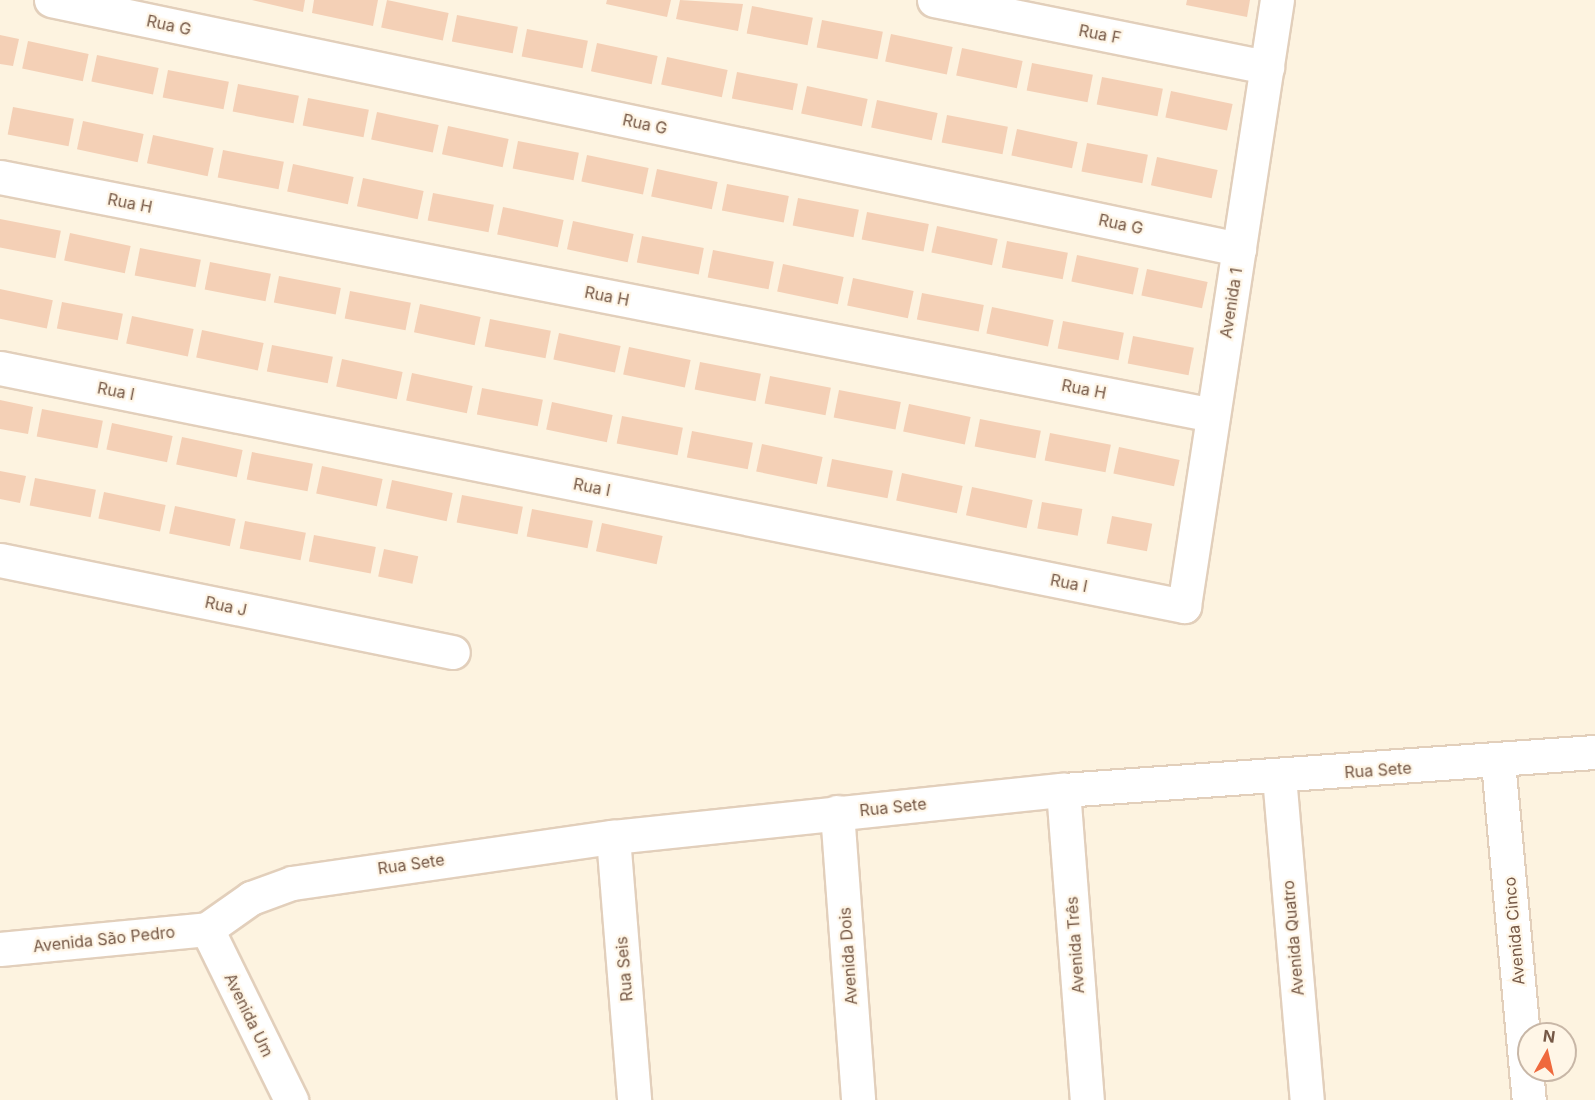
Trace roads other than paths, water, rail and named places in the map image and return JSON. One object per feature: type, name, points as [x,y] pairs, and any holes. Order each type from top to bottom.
[{"type":"street","name":"Rua G","points":[[51,0],[1239,249]]},
{"type":"street","name":"Rua F","points":[[934,0],[1267,67]]},
{"type":"street","name":"Avenida 1","points":[[1185,606],[1277,0]]},
{"type":"street","name":"Rua H","points":[[0,177],[1213,415]]},
{"type":"street","name":"Rua I","points":[[0,368],[1185,606]]},
{"type":"street","name":"Rua J","points":[[0,560],[453,652]]},
{"type":"street","name":"Rua Sete","points":[[207,929],[251,898],[292,883],[613,837],[1063,790],[1498,762],[1595,752]]},
{"type":"street","name":"Avenida Cinco","points":[[1498,762],[1529,1100]]},
{"type":"street","name":"Avenida Quatro","points":[[1279,776],[1307,1100]]},
{"type":"street","name":"Avenida Três","points":[[1063,790],[1087,1100]]},
{"type":"street","name":"Avenida Dois","points":[[837,812],[858,1100]]},
{"type":"street","name":"Rua Seis","points":[[613,837],[634,1100]]},
{"type":"street","name":"Avenida São Pedro","points":[[0,949],[207,929]]},
{"type":"street","name":"Avenida Um","points":[[207,929],[291,1100]]}]
